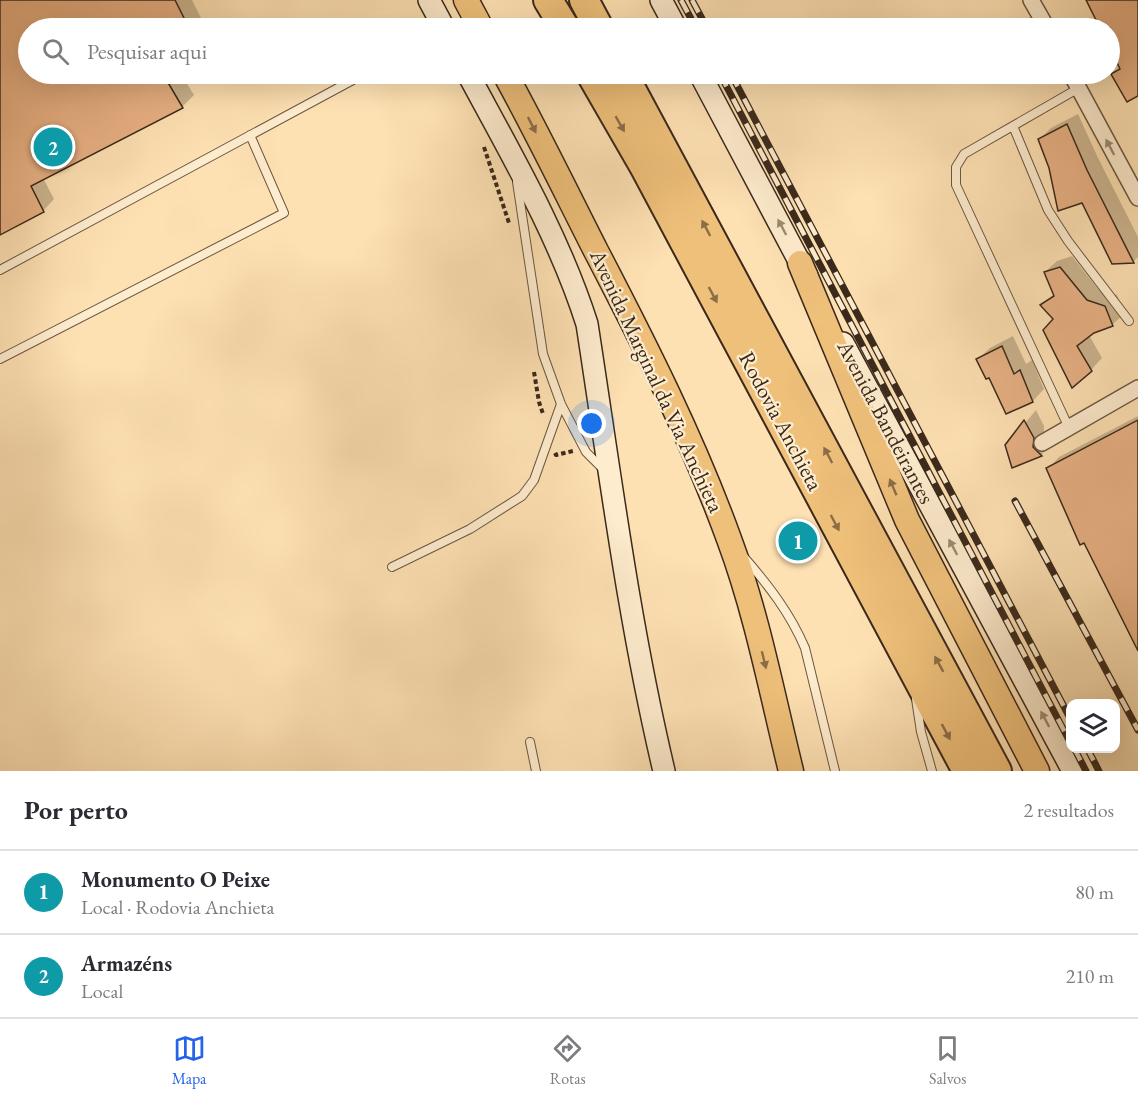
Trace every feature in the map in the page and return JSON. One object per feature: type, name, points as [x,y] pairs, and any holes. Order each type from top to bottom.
[{"type":"highway","points":[[548,0],[558,18]]},
{"type":"highway","points":[[584,0],[594,18]]},
{"type":"highway","name":"Rodovia Anchieta","points":[[597,84],[644,166],[967,771]]},
{"type":"highway","name":"Rodovia Anchieta","points":[[628,84],[997,771]]},
{"type":"main road","points":[[429,0],[437,18]]},
{"type":"main road","points":[[466,0],[476,18]]},
{"type":"main road","points":[[661,0],[671,18]]},
{"type":"main road","name":"Avenida Marginal da Via Anchieta","points":[[473,84],[514,160],[572,281],[587,324],[644,683],[664,771]]},
{"type":"main road","name":"Avenida Marginal da Via Anchieta","points":[[510,84],[678,415],[730,540],[750,603],[791,771]]},
{"type":"main road","name":"Avenida Bandeirantes","points":[[705,84],[1073,771]]},
{"type":"main road","points":[[800,263],[907,520],[1037,771]]},
{"type":"street","points":[[1031,0],[1041,18]]},
{"type":"street","points":[[1077,84],[1138,198]]},
{"type":"street","points":[[1042,444],[1138,388]]},
{"type":"lane","points":[[0,270],[345,84]]},
{"type":"lane","points":[[1069,428],[956,185],[956,167],[964,154],[1079,88]]},
{"type":"lane","points":[[1013,126],[1048,210],[1068,241],[1129,321]]},
{"type":"lane","points":[[0,359],[284,213],[250,135]]},
{"type":"lane","points":[[514,160],[543,354],[561,404],[586,452],[611,477]]},
{"type":"lane","points":[[392,567],[470,529],[522,496],[534,480],[561,404]]},
{"type":"lane","points":[[730,540],[778,596],[798,631],[805,648],[835,771]]},
{"type":"lane","points":[[910,662],[921,732],[932,771]]},
{"type":"lane","points":[[530,742],[536,771]]},
{"type":"building","points":[[0,0],[175,0],[184,18],[18,18],[18,84],[169,84],[183,108],[31,186],[44,212],[0,235]]},
{"type":"building","points":[[1086,0],[1138,0],[1138,96],[1127,102],[1117,84],[1120,84],[1120,18],[1095,18]]},
{"type":"building","points":[[1067,124],[1087,170],[1134,263],[1112,264],[1082,203],[1058,211],[1049,168],[1038,139]]},
{"type":"building","points":[[1060,267],[1087,300],[1105,306],[1113,326],[1094,333],[1077,346],[1092,371],[1072,388],[1043,330],[1053,319],[1040,305],[1054,296],[1044,272]]},
{"type":"building","points":[[1002,346],[1014,374],[1020,370],[1033,402],[1006,414],[989,378],[986,379],[976,359]]},
{"type":"building","points":[[1024,420],[1034,438],[1033,447],[1042,456],[1012,468],[1005,445]]},
{"type":"building","points":[[1138,420],[1138,651],[1084,543],[1080,545],[1046,468]]},
{"type":"railway","points":[[681,0],[691,18]]},
{"type":"railway","points":[[692,0],[702,18]]},
{"type":"railway","points":[[725,84],[1066,734]]},
{"type":"railway","points":[[736,84],[1066,710]]},
{"type":"railway","points":[[1015,501],[1138,730]]},
{"type":"railway","points":[[1077,753],[1086,771]]},
{"type":"railway","points":[[1090,753],[1099,771]]},
{"type":"place","name":"Armazéns","points":[[53,147]]},
{"type":"place","name":"Monumento O Peixe","points":[[798,541]]}]
